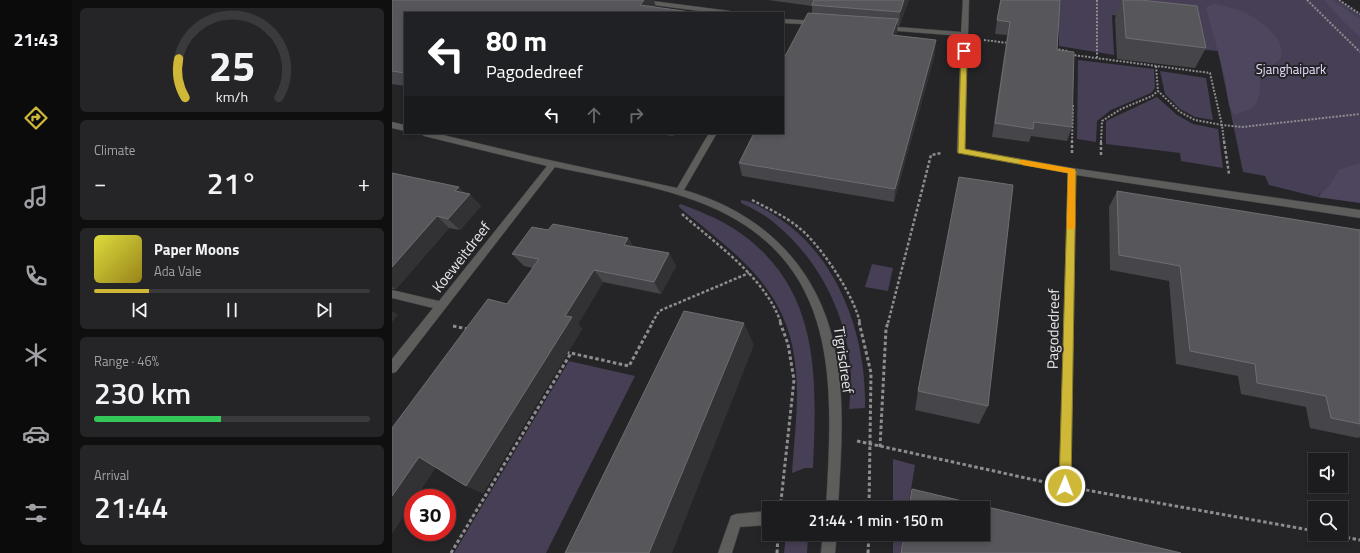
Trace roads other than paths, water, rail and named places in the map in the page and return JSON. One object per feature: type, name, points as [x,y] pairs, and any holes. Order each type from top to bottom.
[{"type":"street","points":[[630,0],[723,12]]},
{"type":"street","points":[[696,8],[702,0]]},
{"type":"street","points":[[966,0],[961,151],[1101,176],[1360,214]]},
{"type":"street","points":[[784,21],[822,24]]},
{"type":"street","points":[[878,28],[965,36]]},
{"type":"street","points":[[392,125],[404,128]]},
{"type":"street","name":"Tigrisdreef","points":[[428,134],[679,192],[726,209],[758,230],[784,254],[801,275],[815,298],[825,327],[830,352],[835,436],[832,501]]},
{"type":"street","points":[[679,192],[712,134]]},
{"type":"street","name":"Koeweitdreef","points":[[392,368],[553,164]]},
{"type":"street","name":"Pagodedreef","points":[[1065,486],[1072,171]]},
{"type":"street","points":[[392,294],[441,306]]},
{"type":"street","points":[[725,553],[736,521],[762,519]]},
{"type":"street","points":[[828,553],[829,541]]},
{"type":"park label","name":"Sjanghaipark","points":[[1291,69]]}]
